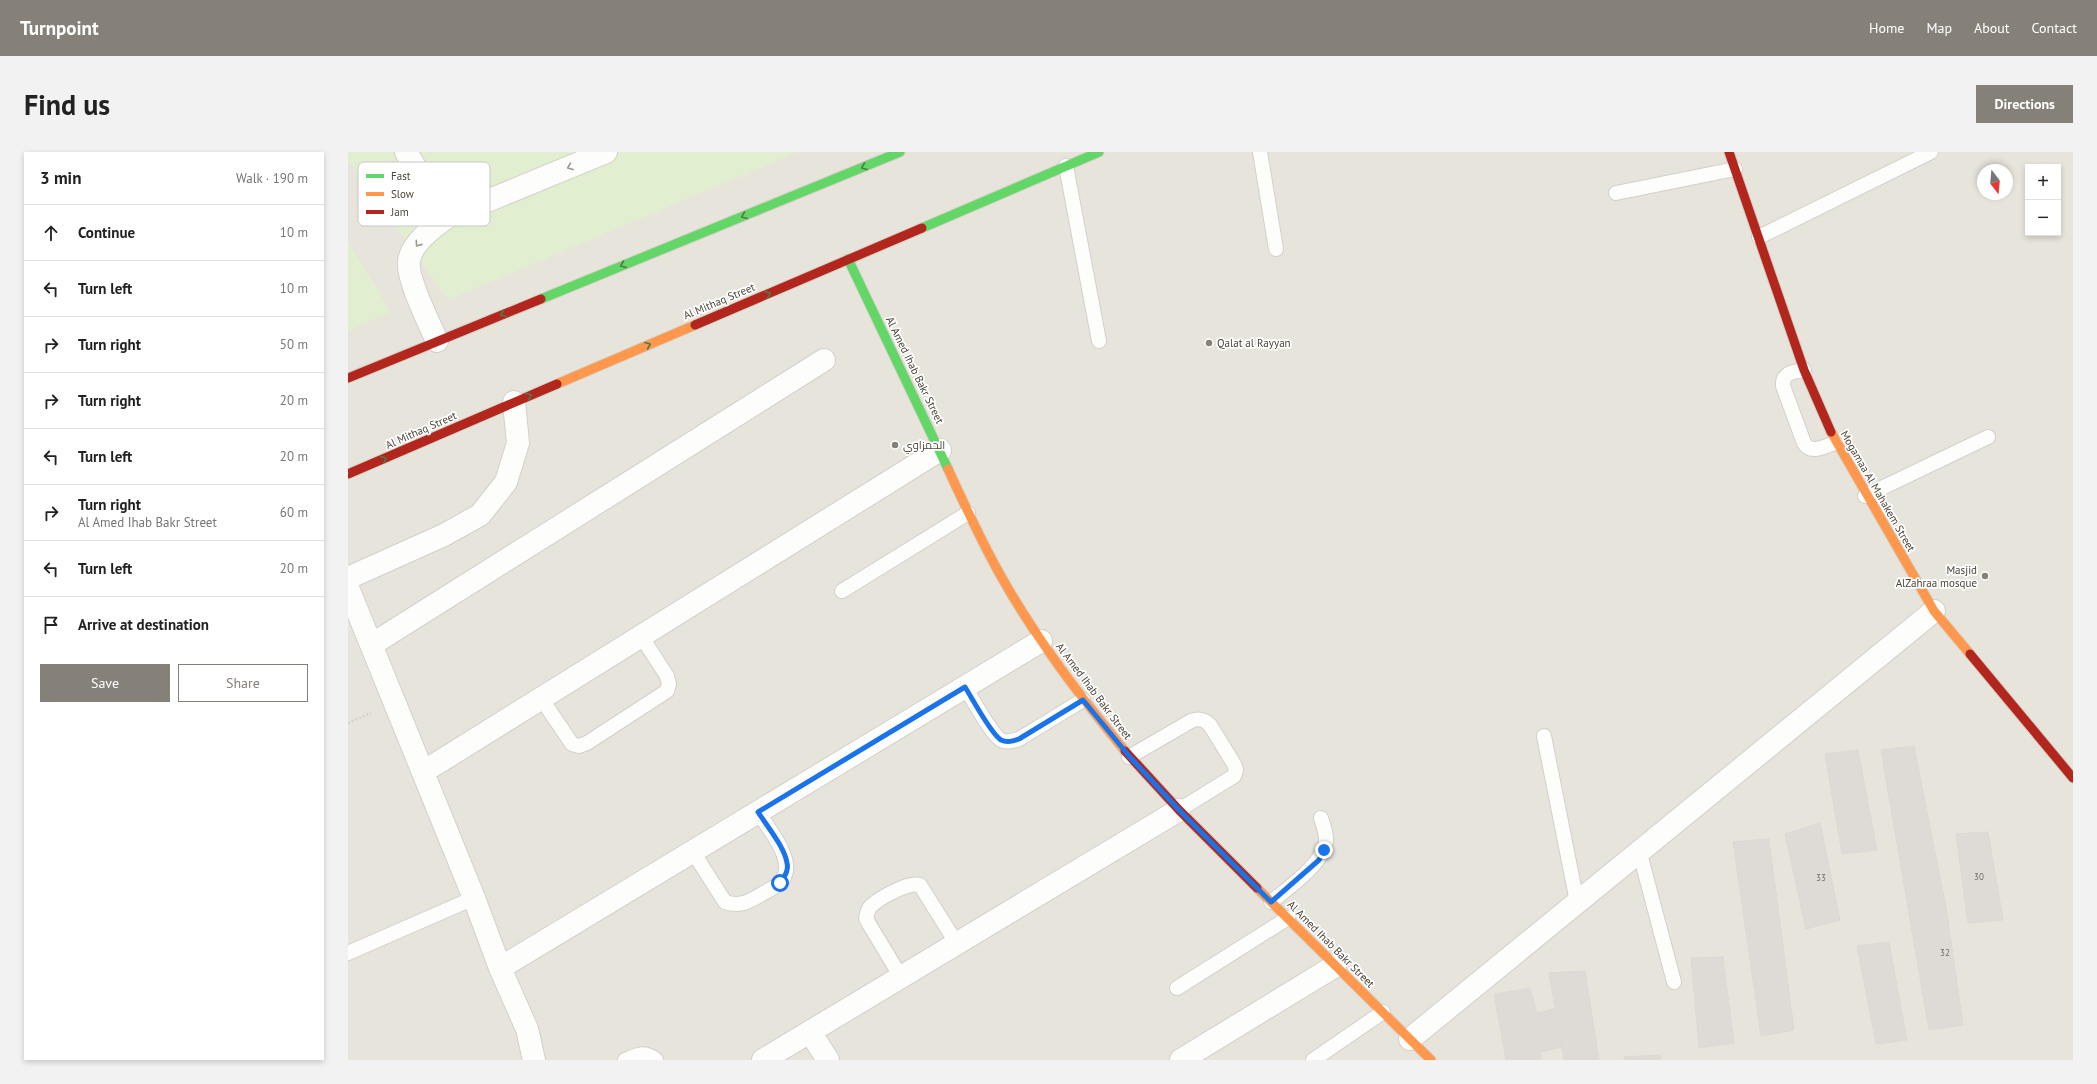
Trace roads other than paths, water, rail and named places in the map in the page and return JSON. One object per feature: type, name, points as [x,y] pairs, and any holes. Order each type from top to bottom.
[{"type":"street","points":[[406,152],[412,162]]},
{"type":"street","points":[[490,200],[606,152]]},
{"type":"street","points":[[348,378],[900,152]]},
{"type":"street","name":"Al Mithaq Street","points":[[348,474],[1099,152]]},
{"type":"street","name":"Mogamaa Al Mahakem Street","points":[[1729,152],[1804,370],[1835,443],[1934,611],[2073,778]]},
{"type":"street","points":[[434,226],[430,229],[418,244],[408,261],[413,287],[437,341]]},
{"type":"street","name":"Al Amed Ihab Bakr Street","points":[[848,259],[940,450],[968,513],[1002,578],[1041,641],[1083,700],[1129,756],[1179,810],[1430,1060]]},
{"type":"street","points":[[371,645],[824,360]]},
{"type":"street","points":[[348,578],[444,535],[480,515],[506,482],[518,443],[514,402]]},
{"type":"street","points":[[423,772],[940,450]]},
{"type":"street","points":[[348,588],[474,898],[500,968],[527,1029],[534,1060]]},
{"type":"street","points":[[1410,1039],[1639,850],[1934,611]]},
{"type":"street","points":[[500,968],[1041,641]]},
{"type":"street","points":[[763,1060],[1179,810]]},
{"type":"street","points":[[1181,1060],[1335,966]]},
{"type":"street","points":[[810,1032],[828,1060]]},
{"type":"lane","points":[[1260,152],[1276,249]]},
{"type":"lane","points":[[1759,237],[1931,152]]},
{"type":"lane","points":[[1066,166],[1099,341]]},
{"type":"lane","points":[[1616,192],[1735,169]]},
{"type":"lane","points":[[1804,370],[1790,373],[1786,375],[1783,380],[1783,386],[1804,443],[1806,447],[1812,449],[1835,443]]},
{"type":"lane","points":[[1865,496],[1988,437]]},
{"type":"lane","points":[[842,591],[968,513]]},
{"type":"lane","points":[[541,698],[572,744],[580,746],[587,743],[662,696],[667,691],[669,684],[666,676],[641,636]]},
{"type":"lane","points":[[965,687],[994,733],[1001,740],[1010,742],[1019,739],[1083,700]]},
{"type":"lane","points":[[1129,756],[1191,721],[1197,719],[1205,720],[1210,725],[1234,764],[1236,770],[1234,776],[1179,810]]},
{"type":"lane","points":[[1544,736],[1577,902]]},
{"type":"lane","points":[[692,852],[725,902],[735,906],[746,904],[780,883],[786,874],[788,863],[758,812]]},
{"type":"lane","points":[[1271,902],[1319,860],[1324,850],[1326,839],[1321,818]]},
{"type":"lane","points":[[1639,850],[1674,982]]},
{"type":"lane","points":[[901,977],[866,918],[868,911],[872,906],[905,886],[913,884],[920,885],[957,944]]},
{"type":"lane","points":[[348,953],[474,898]]},
{"type":"lane","points":[[1177,988],[1288,918]]},
{"type":"lane","points":[[1313,1060],[1382,1012]]},
{"type":"lane","points":[[625,1060],[642,1053],[651,1055],[656,1060]]},
{"type":"place","name":"Qalat al Rayyan","points":[[1209,343]]},
{"type":"place","name":"الحمزاوي","points":[[895,445]]},
{"type":"place","name":"Masjid AlZahraa mosque","points":[[1985,576]]}]
